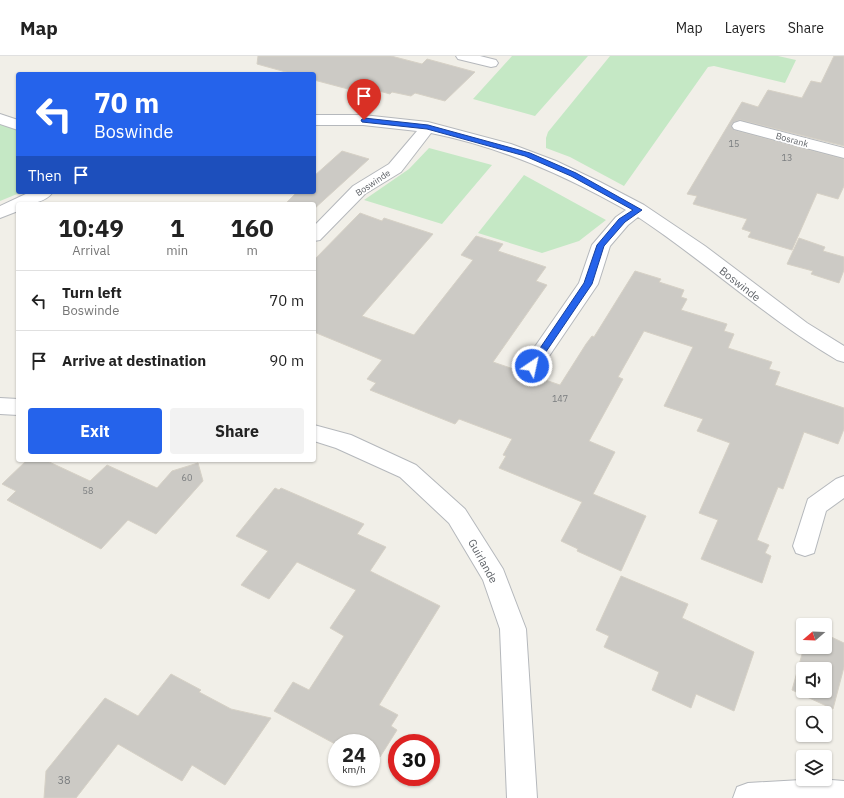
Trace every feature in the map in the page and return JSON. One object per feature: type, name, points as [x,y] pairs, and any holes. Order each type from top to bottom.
[{"type":"street","points":[[463,56],[491,63]]},
{"type":"street","points":[[0,119],[16,124]]},
{"type":"street","name":"Boswinde","points":[[316,120],[337,119],[378,121],[428,127],[527,154],[573,175],[638,210],[678,235],[786,319],[844,355]]},
{"type":"street","name":"Bosrank","points":[[740,126],[844,153]]},
{"type":"street","name":"Boswinde","points":[[316,234],[359,190],[395,168],[428,127]]},
{"type":"street","points":[[22,202],[40,194]]},
{"type":"street","points":[[0,213],[16,205]]},
{"type":"street","points":[[532,366],[588,284],[601,245],[622,221],[638,210]]},
{"type":"street","points":[[0,406],[16,407]]},
{"type":"street","name":"Guirlande","points":[[316,434],[343,441],[408,471],[458,516],[494,577],[513,629],[519,715],[522,798]]},
{"type":"street","points":[[805,546],[816,506],[844,485]]},
{"type":"street","points":[[748,798],[819,794],[844,796]]},
{"type":"green space","points":[[512,56],[588,56],[535,116],[473,99]]},
{"type":"green space","points":[[610,56],[778,56],[796,60],[785,83],[714,66],[708,67],[624,186],[570,157],[546,148],[546,138],[548,132]]},
{"type":"green space","points":[[0,124],[16,129],[17,194],[0,201]]},
{"type":"green space","points":[[429,148],[492,165],[442,224],[364,200],[409,169]]},
{"type":"green space","points":[[524,175],[606,220],[579,241],[542,253],[478,233]]},
{"type":"building","points":[[258,56],[391,56],[422,64],[427,59],[475,72],[445,101],[415,93],[411,96],[392,92],[390,94],[354,84],[348,89],[316,81],[316,72],[286,72],[257,64]]},
{"type":"building","points":[[834,56],[844,56],[844,146],[740,120],[731,125],[734,130],[844,159],[844,186],[838,199],[817,193],[792,250],[748,237],[751,232],[742,229],[747,219],[693,204],[697,196],[687,194],[742,102],[758,107],[768,90],[802,98],[811,81],[821,83]]},
{"type":"building","points":[[342,151],[369,159],[316,207],[316,202],[287,202],[295,194],[316,194],[316,174]]},
{"type":"building","points":[[360,213],[382,221],[384,218],[433,234],[362,316],[414,335],[473,260],[461,255],[476,236],[503,244],[498,251],[546,267],[536,281],[547,285],[493,362],[560,385],[586,344],[592,336],[594,337],[635,271],[661,279],[659,282],[684,290],[681,297],[687,299],[681,310],[727,324],[724,331],[734,334],[728,348],[772,362],[769,369],[780,372],[775,385],[844,408],[844,429],[838,444],[804,432],[783,489],[778,487],[757,540],[769,545],[765,553],[771,556],[762,583],[701,559],[718,520],[699,513],[730,443],[697,431],[703,419],[664,406],[693,347],[644,331],[618,377],[623,379],[589,441],[615,452],[593,494],[646,516],[621,571],[577,551],[578,549],[561,541],[582,502],[499,468],[506,456],[503,455],[512,439],[459,419],[455,424],[370,390],[376,383],[367,379],[382,360],[316,333],[316,258]]},
{"type":"building","points":[[799,238],[825,247],[823,251],[844,257],[844,270],[839,283],[811,274],[813,271],[787,264]]},
{"type":"building","points":[[25,462],[49,462],[90,481],[107,465],[157,488],[172,471],[198,463],[203,481],[156,534],[128,520],[101,549],[7,500],[16,491],[2,484]]},
{"type":"building","points":[[275,488],[279,490],[281,488],[364,524],[357,534],[386,547],[370,571],[440,606],[379,705],[398,715],[391,726],[397,730],[394,734],[388,734],[388,744],[380,757],[380,734],[328,734],[328,740],[274,711],[293,682],[309,690],[344,636],[330,628],[356,590],[297,562],[269,599],[241,585],[268,551],[236,536]]},
{"type":"building","points":[[621,576],[688,604],[682,618],[754,652],[734,711],[696,694],[691,708],[652,690],[659,672],[604,647],[609,636],[596,630]]},
{"type":"building","points":[[832,637],[844,643],[844,667],[833,709],[832,706],[827,706],[809,698],[832,698],[832,662],[800,662],[802,654],[832,654]]},
{"type":"building","points":[[171,674],[201,690],[199,692],[231,709],[271,718],[225,785],[192,765],[182,781],[118,744],[76,798],[44,798],[46,771],[105,698],[138,716]]},
{"type":"building","points":[[796,676],[796,692],[792,690]]},
{"type":"route","points":[[364,120],[428,127],[527,154],[616,196],[638,210],[622,221],[601,245],[588,284],[532,366]]}]
